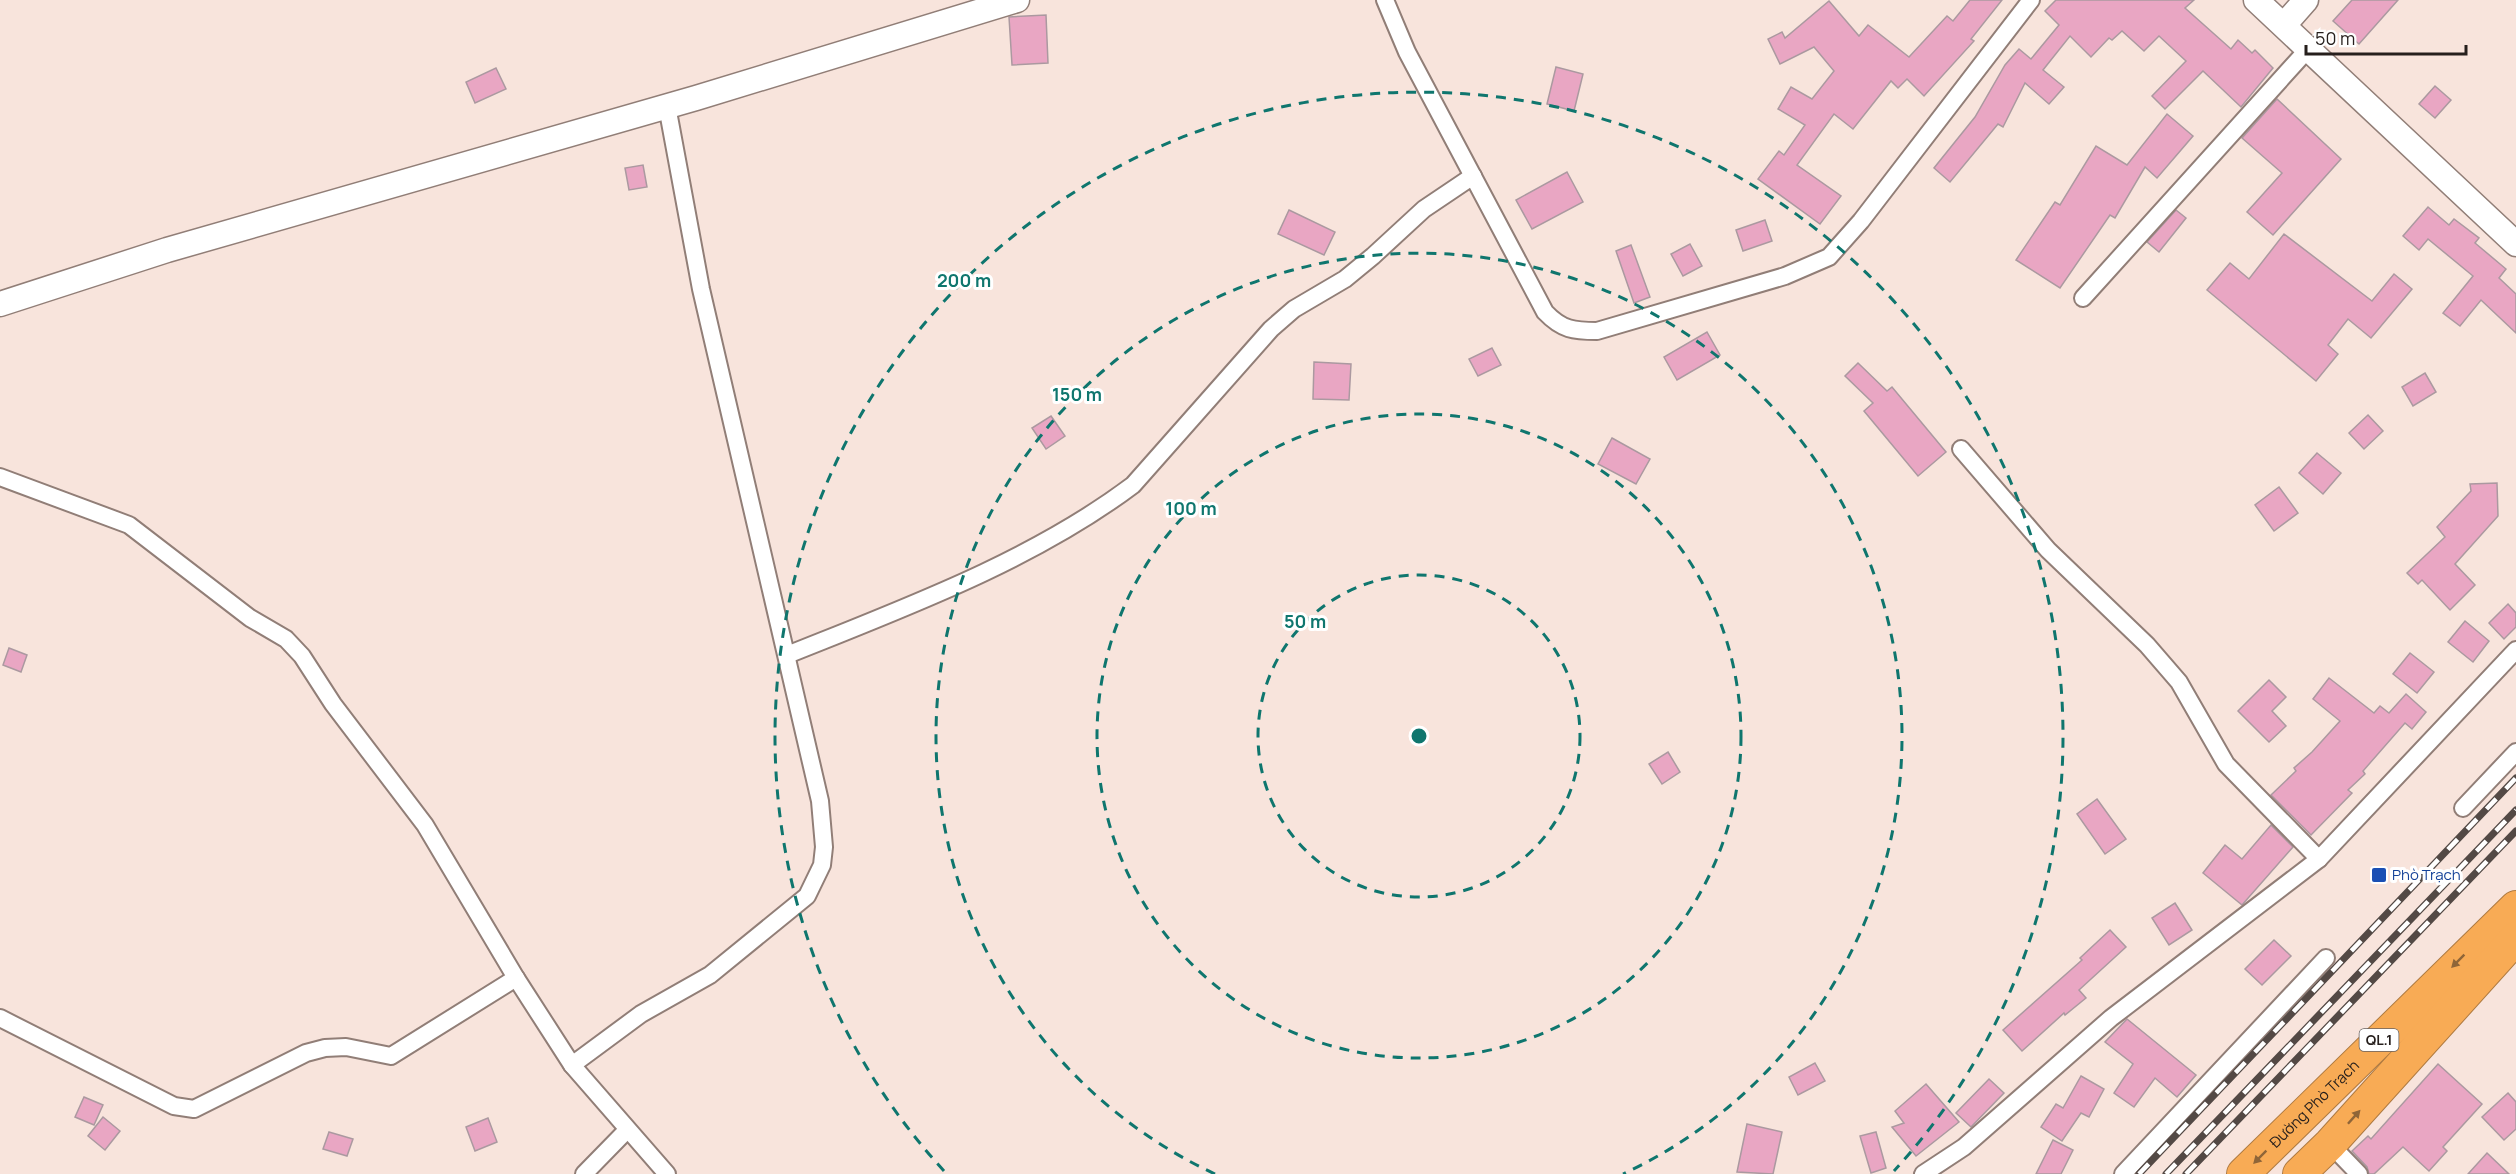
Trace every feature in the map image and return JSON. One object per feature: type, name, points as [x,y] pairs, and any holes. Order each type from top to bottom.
[{"type":"highway","name":"Đường Phò Trạch","points":[[2299,1174],[2330,1144],[2509,929]]},
{"type":"highway","name":"Đường Phò Trạch","points":[[2243,1174],[2509,929]]},
{"type":"main road","points":[[0,304],[167,250],[667,106],[1017,0]]},
{"type":"main road","points":[[2256,0],[2516,244]]},
{"type":"main road","points":[[2284,25],[2306,0]]},
{"type":"street","points":[[1385,0],[1407,52],[1545,312],[1557,325],[1573,331],[1598,331],[1785,276],[1829,257],[1861,221],[2031,0]]},
{"type":"street","points":[[2083,298],[2308,48]]},
{"type":"street","points":[[572,1065],[641,1014],[710,975],[807,896],[815,884],[822,865],[824,847],[820,801],[707,312],[667,106]]},
{"type":"street","points":[[787,656],[920,601],[1068,527],[1107,504],[1133,485],[1271,329],[1294,309],[1345,279],[1424,209],[1473,176]]},
{"type":"street","points":[[1961,449],[2048,550],[2147,645],[2179,682],[2226,764],[2319,859]]},
{"type":"street","points":[[0,477],[129,525],[250,618],[286,639],[302,656],[333,704],[425,825],[516,978],[572,1065],[667,1174]]},
{"type":"street","points":[[1923,1174],[1964,1147],[2111,1018],[2319,859],[2516,650]]},
{"type":"street","points":[[2463,808],[2516,752]]},
{"type":"street","points":[[2123,1174],[2326,958]]},
{"type":"street","points":[[0,1018],[174,1106],[194,1108],[280,1064],[316,1050],[346,1047],[391,1056],[516,978]]},
{"type":"street","points":[[584,1174],[627,1130]]},
{"type":"street","points":[[2330,1144],[2359,1174]]},
{"type":"building","points":[[1970,0],[2002,0],[1971,39],[1974,41],[1924,96],[1907,79],[1898,88],[1891,81],[1853,129],[1834,114],[1797,165],[1841,196],[1820,224],[1758,179],[1779,151],[1784,155],[1805,125],[1778,109],[1791,87],[1812,99],[1834,71],[1814,47],[1780,64],[1768,39],[1782,32],[1785,38],[1829,1],[1859,36],[1868,25],[1909,57],[1947,16],[1953,21]]},
{"type":"building","points":[[2056,0],[2194,0],[2185,8],[2231,49],[2238,40],[2252,53],[2255,50],[2273,68],[2241,107],[2203,71],[2165,109],[2152,96],[2186,61],[2159,36],[2144,51],[2122,31],[2112,40],[2109,38],[2091,57],[2070,36],[2043,70],[2064,87],[2049,104],[2025,83],[2003,127],[1998,124],[1950,182],[1934,168],[1975,117],[2005,65],[2019,49],[2031,59],[2059,25],[2045,11]]},
{"type":"building","points":[[2352,0],[2398,0],[2359,44],[2333,21]]},
{"type":"building","points":[[1046,15],[1048,63],[1012,65],[1009,17]]},
{"type":"building","points":[[1556,67],[1583,74],[1574,111],[1547,104]]},
{"type":"building","points":[[496,68],[506,89],[475,103],[466,82]]},
{"type":"building","points":[[2435,86],[2451,100],[2435,118],[2419,104]]},
{"type":"building","points":[[2277,99],[2341,159],[2273,235],[2247,212],[2282,173],[2242,138]]},
{"type":"building","points":[[2167,114],[2193,136],[2157,178],[2145,167],[2115,218],[2110,215],[2060,288],[2016,260],[2055,202],[2060,205],[2096,146],[2127,165]]},
{"type":"building","points":[[643,165],[647,187],[629,190],[625,168]]},
{"type":"building","points":[[1567,172],[1583,202],[1532,229],[1516,200]]},
{"type":"building","points":[[2428,207],[2449,225],[2454,219],[2479,238],[2475,243],[2506,269],[2499,278],[2516,294],[2516,333],[2481,300],[2460,326],[2443,313],[2473,276],[2428,239],[2419,250],[2403,236]]},
{"type":"building","points":[[1289,210],[1335,232],[1324,255],[1278,234]]},
{"type":"building","points":[[2176,210],[2186,218],[2159,252],[2147,242]]},
{"type":"building","points":[[1765,220],[1772,241],[1743,251],[1736,230]]},
{"type":"building","points":[[2284,234],[2372,301],[2394,274],[2412,289],[2371,338],[2348,319],[2328,345],[2338,354],[2316,381],[2207,290],[2230,263],[2249,279]]},
{"type":"building","points":[[1690,244],[1702,266],[1683,276],[1671,254]]},
{"type":"building","points":[[1631,245],[1650,297],[1634,303],[1616,251]]},
{"type":"building","points":[[1707,332],[1720,355],[1677,380],[1664,357]]},
{"type":"building","points":[[1492,348],[1501,365],[1478,376],[1469,359]]},
{"type":"building","points":[[1314,362],[1351,364],[1349,400],[1313,399]]},
{"type":"building","points":[[1858,363],[1887,391],[1892,387],[1946,452],[1918,476],[1864,411],[1873,403],[1845,376]]},
{"type":"building","points":[[2425,373],[2436,392],[2413,406],[2402,387]]},
{"type":"building","points":[[2368,415],[2383,431],[2364,449],[2349,433]]},
{"type":"building","points":[[1051,416],[1065,436],[1046,449],[1032,428]]},
{"type":"building","points":[[1612,438],[1650,459],[1636,484],[1598,464]]},
{"type":"building","points":[[2317,453],[2341,473],[2323,494],[2299,473]]},
{"type":"building","points":[[2497,483],[2498,516],[2455,564],[2475,585],[2450,610],[2422,580],[2418,584],[2407,573],[2445,537],[2437,527],[2471,491],[2470,484]]},
{"type":"building","points":[[2279,487],[2298,513],[2274,531],[2255,505]]},
{"type":"building","points":[[2508,604],[2516,613],[2516,627],[2504,639],[2489,623]]},
{"type":"building","points":[[2465,621],[2489,641],[2473,662],[2448,642]]},
{"type":"building","points":[[9,648],[27,655],[21,672],[3,665]]},
{"type":"building","points":[[2410,653],[2434,672],[2417,693],[2393,674]]},
{"type":"building","points":[[2329,678],[2374,713],[2380,706],[2389,713],[2406,694],[2426,712],[2412,729],[2405,723],[2363,771],[2365,774],[2348,790],[2352,793],[2311,835],[2271,795],[2296,771],[2294,768],[2340,721],[2313,699]]},
{"type":"building","points":[[2269,680],[2286,697],[2272,711],[2286,726],[2269,742],[2238,711]]},
{"type":"building","points":[[1668,752],[1680,772],[1662,784],[1649,764]]},
{"type":"building","points":[[2097,799],[2126,839],[2105,854],[2077,814]]},
{"type":"building","points":[[2271,825],[2293,847],[2242,905],[2203,873],[2225,845],[2242,859]]},
{"type":"building","points":[[2175,903],[2192,930],[2169,945],[2152,918]]},
{"type":"building","points":[[2110,930],[2126,947],[2079,990],[2086,998],[2065,1015],[2064,1013],[2022,1051],[2003,1030],[2082,960],[2080,958]]},
{"type":"building","points":[[2274,940],[2291,956],[2262,985],[2245,969]]},
{"type":"building","points":[[2127,1019],[2196,1075],[2177,1097],[2155,1078],[2134,1107],[2114,1093],[2133,1064],[2105,1042]]},
{"type":"building","points":[[1815,1063],[1825,1081],[1798,1095],[1789,1077]]},
{"type":"building","points":[[2438,1064],[2482,1104],[2443,1147],[2447,1151],[2429,1171],[2403,1147],[2374,1174],[2369,1174],[2367,1167],[2352,1151],[2368,1136],[2371,1139]]},
{"type":"building","points":[[2081,1076],[2104,1089],[2089,1117],[2081,1113],[2062,1141],[2041,1127],[2056,1104],[2063,1108]]},
{"type":"building","points":[[1989,1079],[2004,1093],[1971,1127],[1956,1113]]},
{"type":"building","points":[[1926,1084],[1959,1122],[1916,1156],[1892,1127],[1904,1123],[1895,1111]]},
{"type":"building","points":[[2508,1093],[2516,1102],[2516,1129],[2504,1140],[2482,1117]]},
{"type":"building","points":[[84,1097],[103,1105],[94,1125],[75,1117]]},
{"type":"building","points":[[103,1117],[120,1131],[105,1150],[88,1136]]},
{"type":"building","points":[[488,1118],[497,1142],[475,1151],[466,1127]]},
{"type":"building","points":[[1747,1124],[1782,1132],[1773,1174],[1737,1172]]},
{"type":"building","points":[[329,1132],[353,1139],[347,1156],[323,1149]]},
{"type":"building","points":[[1876,1132],[1886,1168],[1871,1173],[1860,1136]]},
{"type":"building","points":[[2053,1140],[2073,1150],[2061,1174],[2036,1174]]},
{"type":"building","points":[[2487,1153],[2509,1174],[2468,1174]]},
{"type":"railway","points":[[2139,1174],[2516,778]]},
{"type":"railway","points":[[2166,1174],[2516,810]]},
{"type":"railway","points":[[2186,1174],[2516,831]]},
{"type":"place","name":"Phò Trạch","points":[[2379,875]]}]
